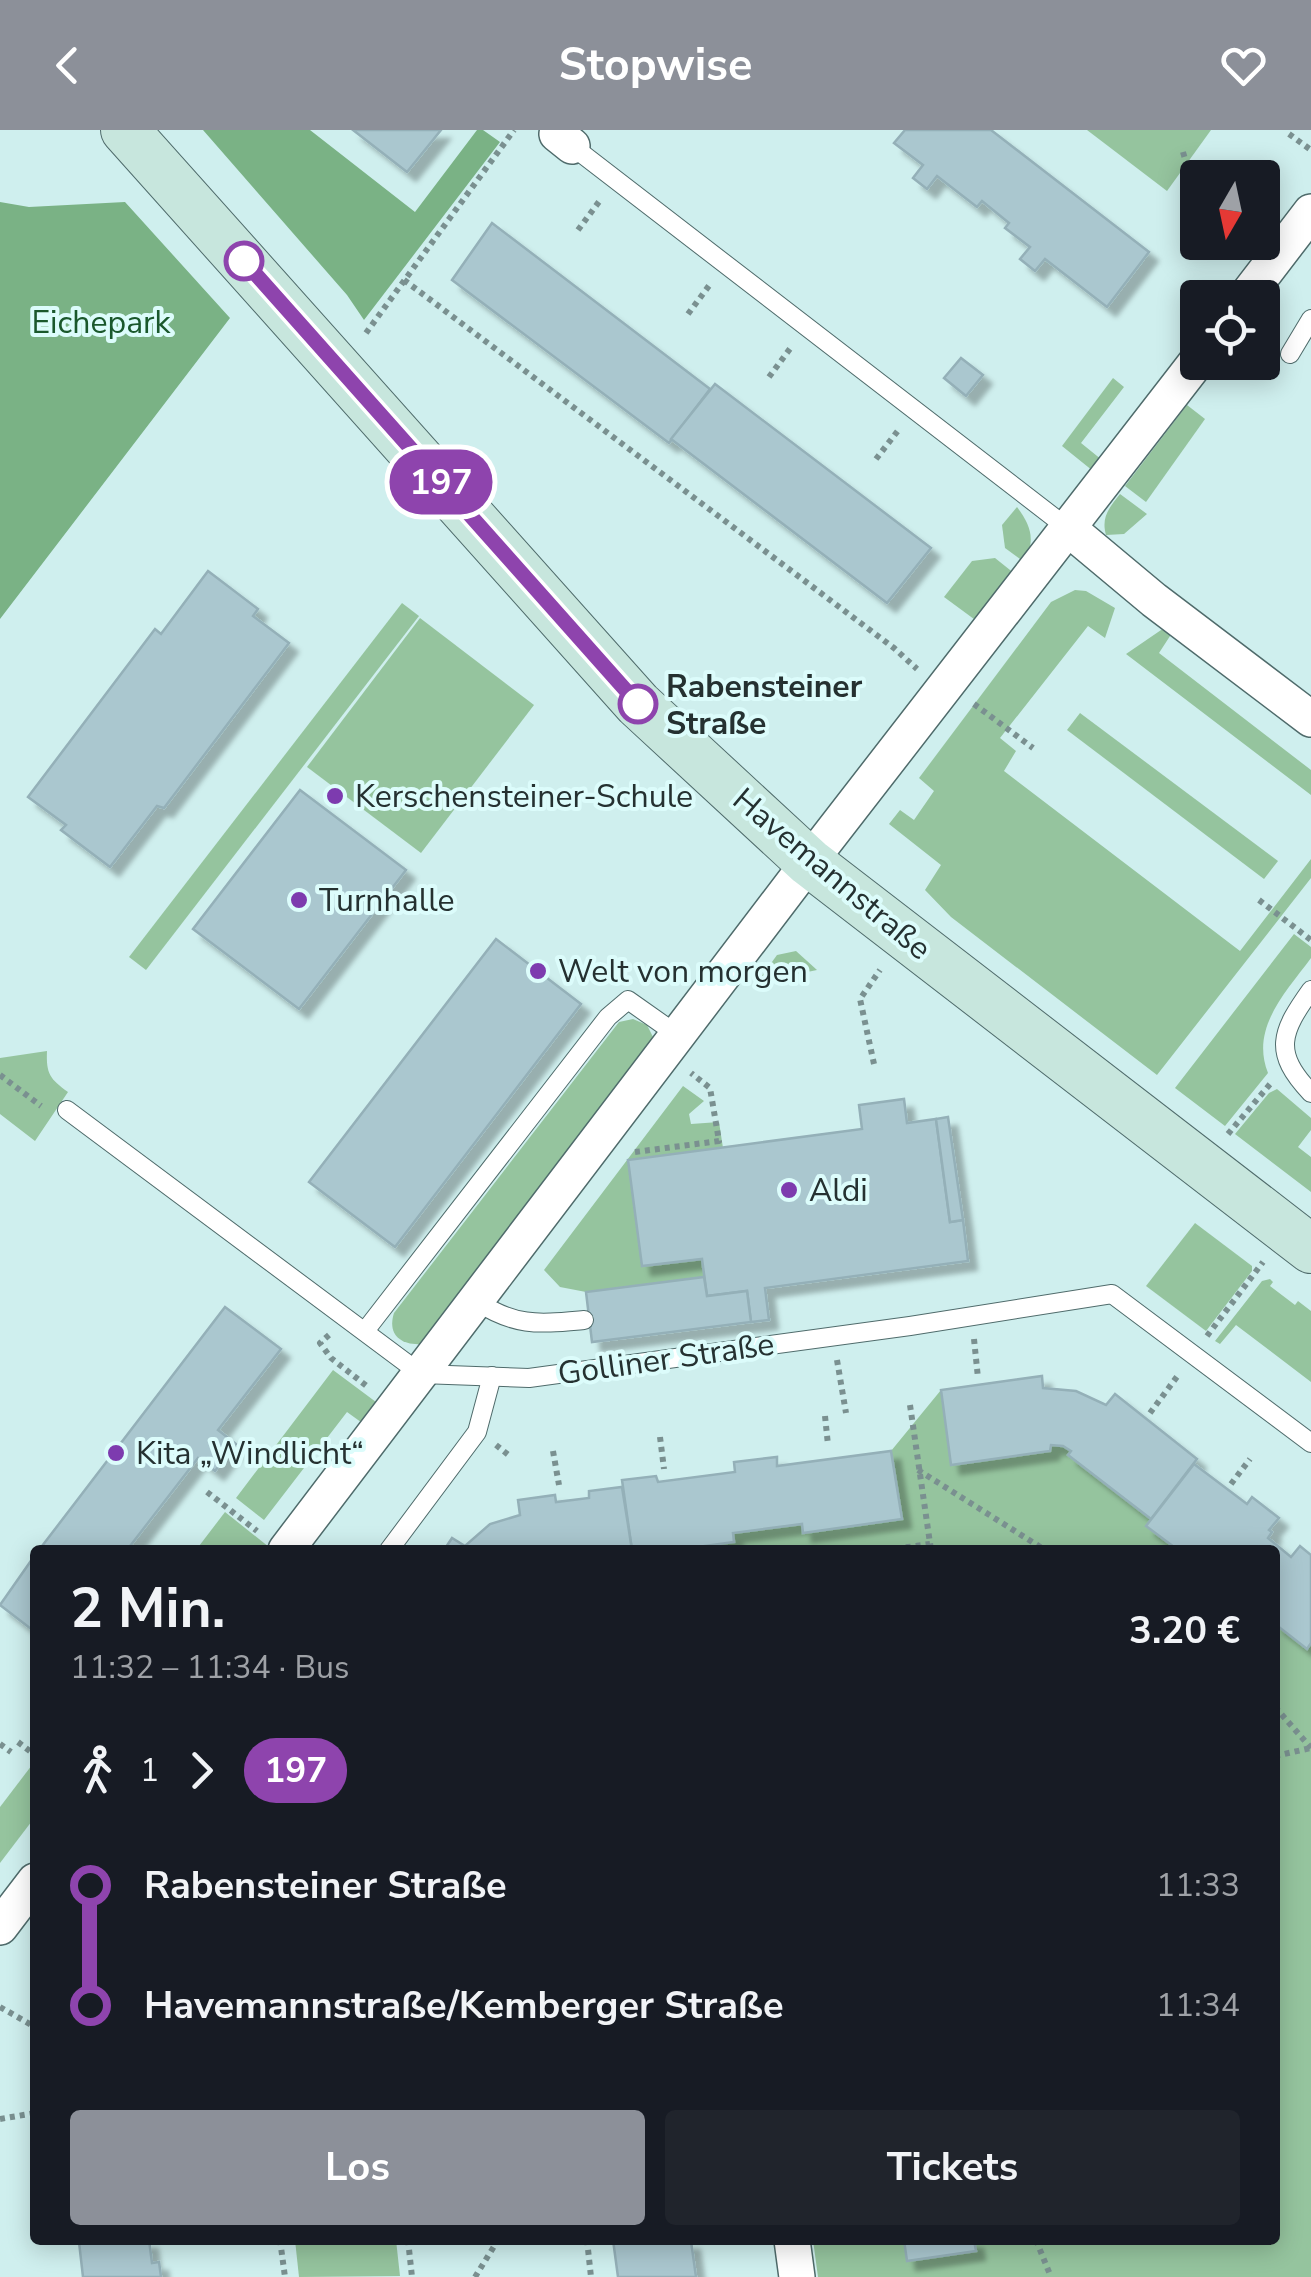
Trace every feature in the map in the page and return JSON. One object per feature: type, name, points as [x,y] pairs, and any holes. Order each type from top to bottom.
[{"type":"main road","name":"Havemannstraße","points":[[126,130],[638,704],[809,862],[1311,1249]]},
{"type":"street","points":[[1260,280],[1311,212]]},
{"type":"street","points":[[276,1544],[421,1374],[476,1301],[683,1053],[809,862],[956,696],[1069,529],[1183,380]]},
{"type":"street","points":[[1069,529],[1154,600],[1311,719]]},
{"type":"street","points":[[0,1928],[30,1888]]},
{"type":"street","points":[[793,2245],[798,2277]]},
{"type":"lane","points":[[560,137],[1069,529]]},
{"type":"lane","points":[[1290,354],[1311,319]]},
{"type":"lane","points":[[1311,990],[1288,1022],[1284,1047],[1291,1068],[1311,1093]]},
{"type":"lane","points":[[365,1332],[608,1016],[628,1000],[683,1053]]},
{"type":"lane","points":[[60,1112],[421,1374]]},
{"type":"lane","name":"Golliner Straße","points":[[421,1374],[529,1378],[1112,1294],[1311,1444]]},
{"type":"lane","points":[[476,1301],[500,1317],[531,1325],[584,1320]]},
{"type":"lane","points":[[393,1545],[478,1432],[492,1376]]},
{"type":"path","points":[[366,333],[512,133],[502,130]]},
{"type":"path","points":[[1290,134],[1311,150]]},
{"type":"path","points":[[1183,152],[1185,160]]},
{"type":"path","points":[[578,230],[615,180]]},
{"type":"path","points":[[404,280],[956,696],[1033,748]]},
{"type":"path","points":[[1259,900],[1311,940]]},
{"type":"path","points":[[874,1064],[860,999],[880,969]]},
{"type":"path","points":[[623,1154],[719,1141],[710,1088],[683,1053]]},
{"type":"path","points":[[0,1075],[60,1112]]},
{"type":"path","points":[[1225,1138],[1270,1082]]},
{"type":"path","points":[[833,1336],[846,1413]]},
{"type":"path","points":[[910,1405],[931,1545]]},
{"type":"path","points":[[825,1416],[828,1445]]},
{"type":"path","points":[[660,1437],[664,1469]]},
{"type":"path","points":[[553,1451],[560,1485]]},
{"type":"path","points":[[1232,1484],[1250,1460]]},
{"type":"path","points":[[918,1470],[1037,1545]]},
{"type":"path","points":[[208,1492],[276,1544]]},
{"type":"path","points":[[1280,1713],[1311,1748],[1280,1755]]},
{"type":"path","points":[[1280,1724],[1289,1723]]},
{"type":"path","points":[[18,1742],[30,1752]]},
{"type":"path","points":[[0,1744],[11,1752]]},
{"type":"path","points":[[0,2007],[30,2024]]},
{"type":"path","points":[[0,2120],[30,2115]]},
{"type":"path","points":[[281,2245],[285,2277]]},
{"type":"path","points":[[409,2245],[412,2277]]},
{"type":"path","points":[[475,2277],[495,2245]]},
{"type":"path","points":[[588,2245],[591,2277]]},
{"type":"path","points":[[1038,2245],[1051,2277]]},
{"type":"green space","points":[[203,130],[310,130],[415,212],[477,130],[500,142],[364,320],[347,295]]},
{"type":"green space","points":[[1087,130],[1211,130],[1189,160],[1180,160],[1180,173],[1167,191]]},
{"type":"green space","name":"Eichepark","points":[[0,202],[29,207],[125,202],[230,318],[0,619]]},
{"type":"green space","points":[[1113,378],[1124,387],[1081,443],[1102,460],[1093,471],[1062,446]]},
{"type":"green space","points":[[1187,405],[1205,419],[1146,502],[1125,486]]},
{"type":"green space","points":[[1120,494],[1147,514],[1124,534],[1106,535],[1105,518]]},
{"type":"green space","points":[[1017,507],[1030,533],[1024,562],[1005,548],[1002,525]]},
{"type":"green space","points":[[995,558],[1015,574],[978,622],[944,597],[972,561]]},
{"type":"green space","points":[[1075,590],[1086,591],[1115,608],[1105,638],[1088,626],[1000,738],[1016,751],[1004,771],[1240,951],[1311,859],[1311,878],[1157,1075],[951,917],[925,890],[941,865],[889,824],[900,810],[914,820],[934,791],[919,778],[1051,602]]},
{"type":"green space","points":[[402,603],[419,616],[146,970],[129,957]]},
{"type":"green space","points":[[420,618],[534,705],[421,853],[307,767]]},
{"type":"green space","points":[[1164,628],[1172,633],[1159,653],[1311,770],[1311,795],[1126,654]]},
{"type":"green space","points":[[1080,713],[1278,861],[1264,879],[1067,730]]},
{"type":"green space","points":[[1294,934],[1311,947],[1311,958],[1282,997],[1267,1026],[1264,1057],[1268,1073],[1225,1126],[1175,1088]]},
{"type":"green space","points":[[796,951],[817,970],[764,981],[761,977],[777,955]]},
{"type":"green space","points":[[633,1019],[647,1025],[654,1039],[423,1344],[402,1341],[392,1327],[394,1313],[619,1022]]},
{"type":"green space","points":[[47,1051],[50,1075],[68,1092],[35,1141],[0,1114],[0,1058]]},
{"type":"green space","points":[[683,1086],[704,1101],[689,1114],[691,1124],[719,1122],[723,1148],[628,1161],[642,1266],[702,1259],[704,1277],[586,1292],[560,1287],[544,1270]]},
{"type":"green space","points":[[1277,1089],[1311,1118],[1311,1130],[1298,1147],[1311,1157],[1311,1192],[1235,1134],[1269,1093]]},
{"type":"green space","points":[[1195,1223],[1252,1266],[1206,1331],[1146,1286]]},
{"type":"green space","points":[[1270,1279],[1270,1286],[1295,1305],[1298,1301],[1311,1311],[1311,1382],[1236,1325],[1220,1344],[1215,1341],[1262,1281]]},
{"type":"green space","points":[[333,1370],[380,1405],[365,1425],[347,1412],[264,1520],[236,1498]]},
{"type":"green space","points":[[941,1390],[951,1465],[1063,1446],[1071,1451],[1069,1456],[1151,1519],[1146,1526],[1171,1545],[712,1545],[733,1542],[733,1533],[802,1524],[803,1533],[901,1519],[891,1451]]},
{"type":"green space","points":[[225,1512],[266,1545],[200,1545]]},
{"type":"green space","points":[[1280,1628],[1306,1648],[1311,1643],[1311,2277],[818,2277],[814,2245],[1280,2245]]},
{"type":"green space","points":[[30,1768],[30,1824],[0,1863],[0,1807]]},
{"type":"green space","points":[[296,2245],[397,2245],[400,2276],[299,2277]]},
{"type":"building","points":[[353,130],[441,130],[407,172]]},
{"type":"building","points":[[905,130],[991,130],[1149,252],[1107,307],[1045,259],[1035,271],[1020,259],[1030,247],[1005,228],[1009,223],[982,201],[977,207],[937,176],[927,189],[913,178],[923,165],[894,143]]},
{"type":"building","points":[[492,223],[710,389],[669,443],[452,280]]},
{"type":"building","points":[[961,358],[983,375],[966,396],[944,378]]},
{"type":"building","points":[[715,384],[931,548],[887,603],[671,439]]},
{"type":"building","points":[[208,571],[258,609],[253,616],[289,643],[164,808],[157,806],[110,867],[61,830],[66,825],[28,797],[155,629],[161,634]]},
{"type":"building","name":"Turnhalle","points":[[300,790],[406,870],[299,1009],[193,929]]},
{"type":"building","points":[[496,939],[581,1004],[395,1247],[309,1182]]},
{"type":"building","name":"Aldi","points":[[904,1099],[907,1123],[936,1119],[950,1222],[963,1220],[968,1261],[765,1288],[769,1320],[751,1322],[747,1291],[707,1296],[702,1259],[642,1266],[628,1160],[862,1129],[859,1105]]},
{"type":"building","points":[[948,1117],[963,1220],[950,1222],[936,1119]]},
{"type":"building","points":[[704,1277],[707,1296],[747,1291],[751,1322],[592,1342],[586,1292]]},
{"type":"building","points":[[225,1307],[281,1349],[218,1430],[236,1444],[215,1471],[198,1458],[131,1545],[43,1545]]},
{"type":"building","points":[[1042,1376],[1043,1388],[1076,1391],[1106,1405],[1115,1394],[1197,1459],[1151,1519],[1068,1455],[1071,1451],[1063,1446],[951,1465],[941,1390]]},
{"type":"building","points":[[891,1451],[902,1519],[803,1533],[802,1524],[733,1533],[734,1542],[712,1545],[631,1545],[622,1480],[656,1476],[658,1482],[735,1472],[734,1462],[777,1457],[777,1466]]},
{"type":"building","points":[[1194,1464],[1247,1504],[1252,1497],[1279,1518],[1268,1538],[1276,1545],[1171,1545],[1146,1526]]},
{"type":"building","points":[[622,1487],[631,1545],[466,1545],[490,1524],[520,1515],[518,1500],[555,1495],[556,1502],[589,1498],[589,1491]]},
{"type":"building","points":[[1300,1546],[1311,1555],[1311,1643],[1307,1649],[1280,1628],[1280,1548],[1291,1557]]},
{"type":"building","points":[[30,1562],[30,1628],[0,1605]]},
{"type":"building","points":[[79,2245],[150,2245],[152,2263],[159,2262],[161,2277],[83,2277]]},
{"type":"building","points":[[614,2245],[692,2245],[696,2277],[618,2277]]},
{"type":"building","points":[[905,2245],[975,2245],[976,2251],[907,2261]]},
{"type":"bus line","name":"197","points":[[244,261],[638,704]]},
{"type":"place","name":"Rabensteiner Straße","points":[[638,704]]},
{"type":"place","name":"Kerschensteiner-Schule","points":[[335,796]]},
{"type":"place","name":"Turnhalle","points":[[299,900]]},
{"type":"place","name":"Welt von morgen","points":[[538,971]]},
{"type":"place","name":"Aldi","points":[[789,1190]]},
{"type":"place","name":"Kita „Windlicht“","points":[[116,1453]]}]
